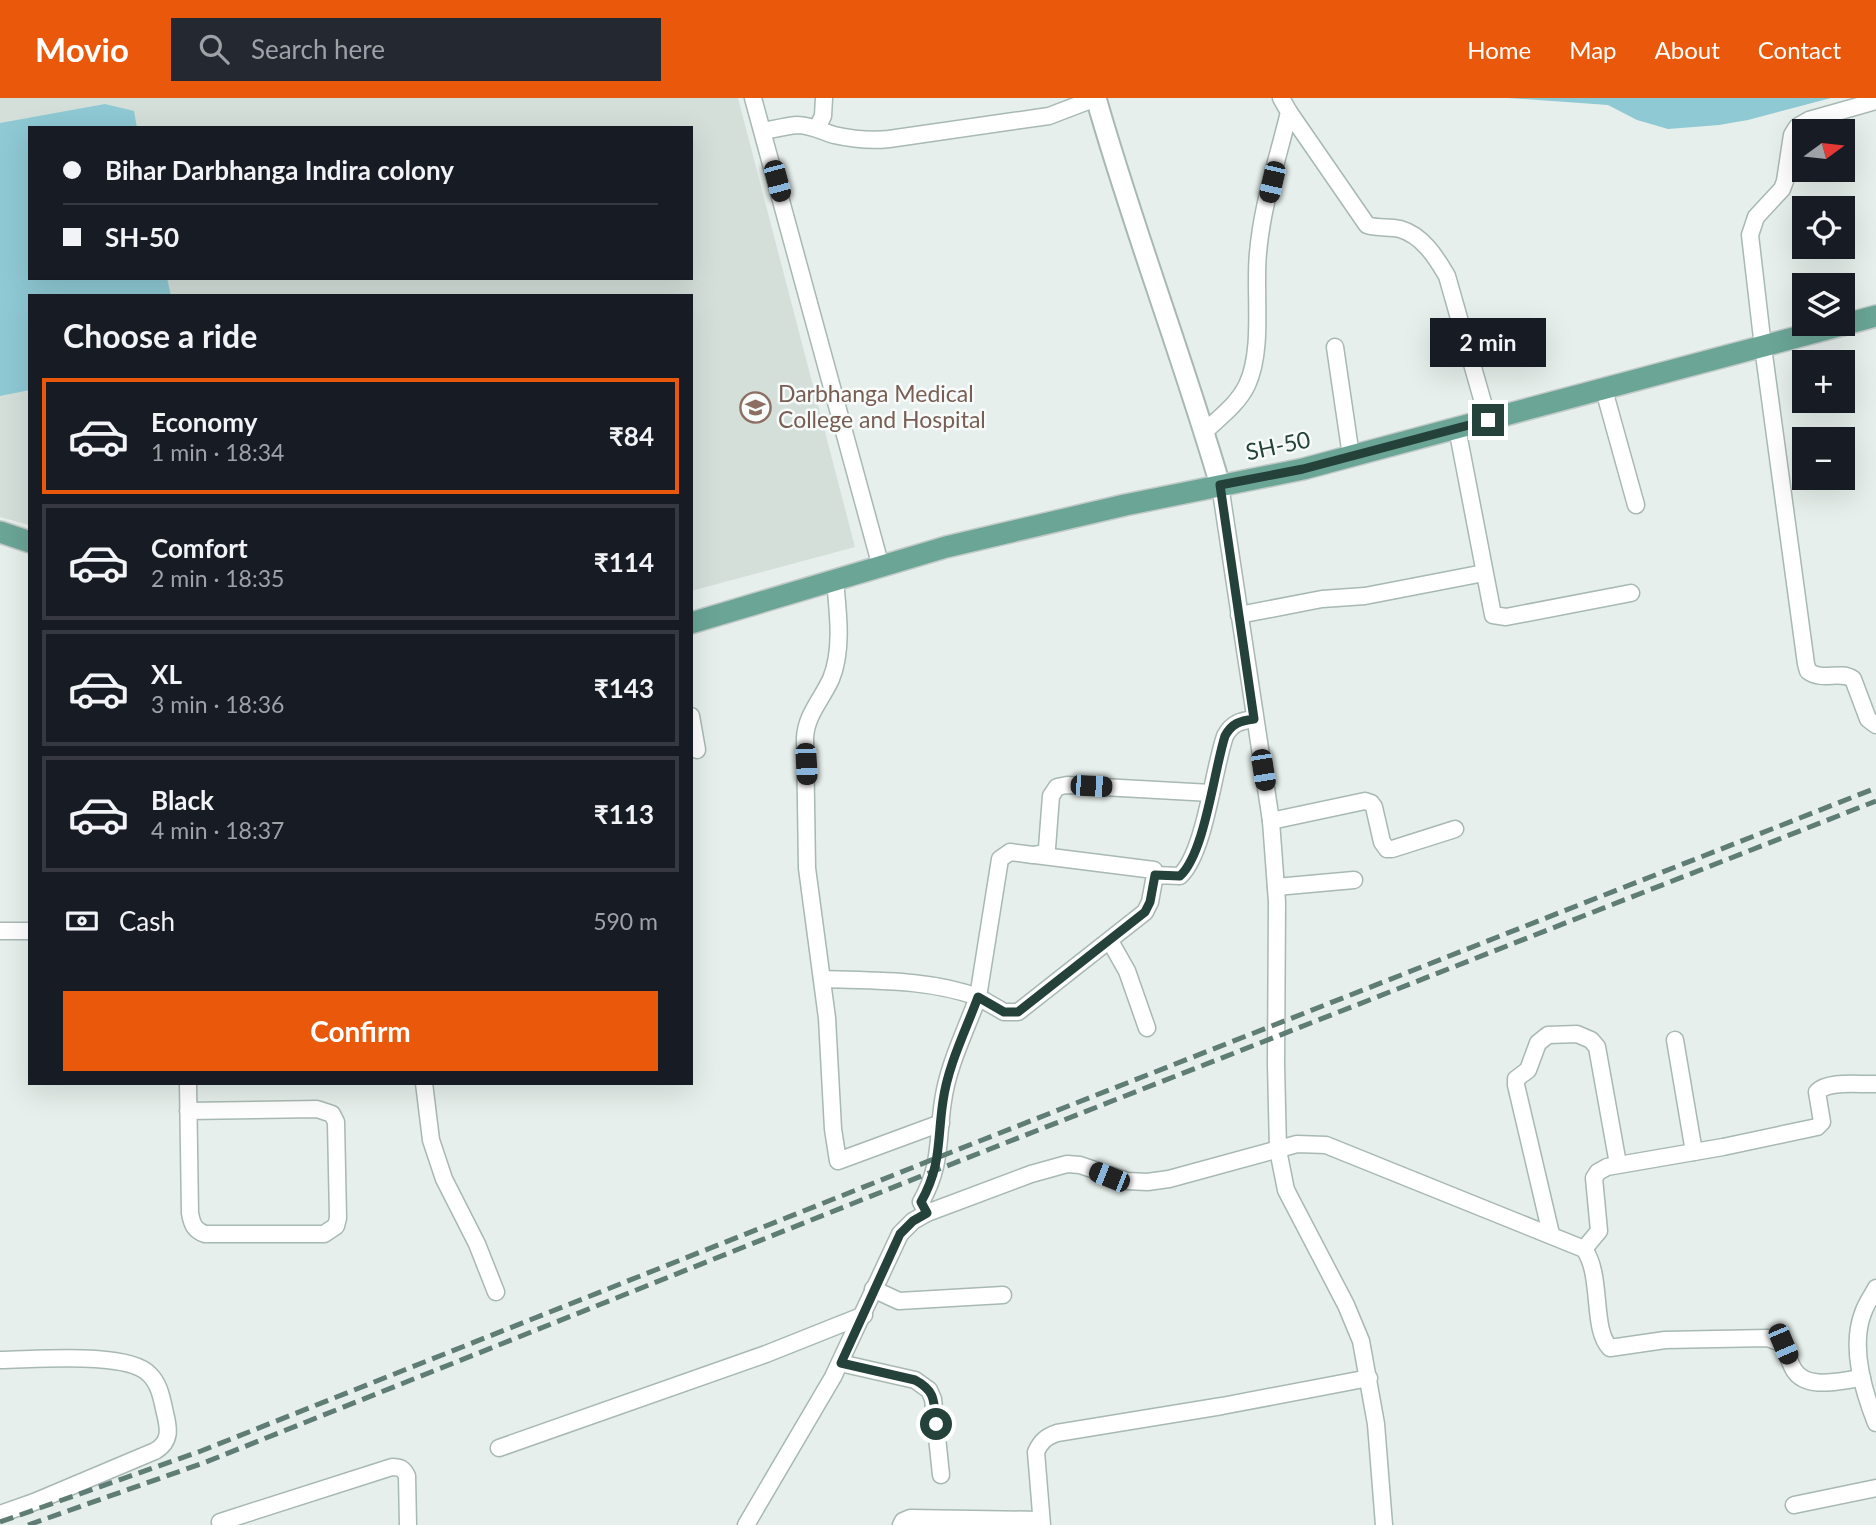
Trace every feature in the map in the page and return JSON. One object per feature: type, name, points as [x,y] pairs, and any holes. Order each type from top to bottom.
[{"type":"main road","name":"SH-50","points":[[693,622],[946,547],[1303,469],[1876,316]]},
{"type":"main road","points":[[0,531],[28,541]]},
{"type":"street","points":[[753,98],[881,567]]},
{"type":"street","points":[[817,128],[822,116],[824,98]]},
{"type":"street","points":[[764,131],[797,125],[872,141],[1049,116],[1096,98],[1118,176],[1220,485],[1271,821],[1276,887],[1278,1150],[1286,1190],[1346,1304],[1361,1341],[1376,1424],[1384,1525]]},
{"type":"street","points":[[1876,101],[1802,122],[1792,135],[1786,181],[1756,217],[1750,235],[1805,664],[1808,671],[1820,677],[1847,676],[1853,679],[1868,719],[1876,725]]},
{"type":"street","points":[[1204,432],[1237,401],[1248,384],[1253,366],[1256,341],[1257,253],[1285,105]]},
{"type":"street","points":[[1285,105],[1367,225],[1377,229],[1401,229],[1422,242],[1436,256],[1447,276],[1488,420]]},
{"type":"street","points":[[1335,347],[1351,456]]},
{"type":"street","points":[[1604,390],[1636,505]]},
{"type":"street","points":[[1457,428],[1493,615],[1499,617],[1631,593]]},
{"type":"street","points":[[1239,615],[1322,599],[1365,596],[1484,573]]},
{"type":"street","points":[[835,581],[838,625],[835,663],[832,677],[809,718],[805,738],[807,869],[827,1018],[833,1129],[838,1161],[942,1123]]},
{"type":"street","points":[[822,979],[923,984],[958,989],[1004,1012],[1018,1012],[1145,912],[1150,902],[1155,875],[1176,877],[1183,874],[1199,838],[1221,748],[1231,726],[1254,719]]},
{"type":"street","points":[[693,727],[697,750]]},
{"type":"street","points":[[1033,855],[1044,853],[1047,848],[1051,796],[1056,787],[1067,785],[1210,793]]},
{"type":"street","points":[[1271,821],[1365,801],[1374,807],[1382,842],[1387,849],[1455,829]]},
{"type":"street","points":[[927,1213],[921,1202],[939,1157],[943,1101],[948,1077],[978,997],[1000,859],[1010,852],[1154,870]]},
{"type":"street","points":[[1276,887],[1354,880]]},
{"type":"street","points":[[0,931],[28,931]]},
{"type":"street","points":[[1110,941],[1127,971],[1147,1028]]},
{"type":"street","points":[[1551,1234],[1516,1085],[1516,1079],[1528,1070],[1542,1038],[1548,1035],[1577,1034],[1591,1040],[1597,1047],[1618,1164]]},
{"type":"street","points":[[1675,1040],[1694,1152]]},
{"type":"street","points":[[1584,1249],[1598,1231],[1594,1178],[1598,1172],[1618,1164],[1817,1127],[1822,1122],[1817,1092],[1819,1089],[1828,1086],[1876,1084]]},
{"type":"street","points":[[188,1085],[188,1111],[190,1213],[192,1224],[197,1231],[205,1234],[324,1234],[336,1226],[336,1122],[332,1114],[317,1109],[188,1111]]},
{"type":"street","points":[[424,1085],[431,1140],[444,1179],[477,1244],[496,1292]]},
{"type":"street","points":[[746,1525],[841,1363],[900,1234],[913,1221],[927,1213],[1031,1174],[1067,1164],[1127,1181],[1147,1182],[1169,1179],[1297,1144],[1311,1143],[1338,1148],[1584,1249],[1594,1268],[1602,1337],[1610,1348],[1665,1340],[1768,1338],[1783,1344],[1794,1370],[1812,1382],[1862,1377]]},
{"type":"street","points":[[1876,1288],[1863,1313],[1859,1331],[1862,1377],[1876,1423]]},
{"type":"street","points":[[873,1289],[899,1301],[1003,1295]]},
{"type":"street","points":[[499,1448],[766,1354],[864,1315]]},
{"type":"street","points":[[0,1360],[116,1360],[134,1364],[149,1373],[158,1386],[169,1433],[162,1447],[155,1451],[0,1514]]},
{"type":"street","points":[[841,1363],[915,1380],[929,1390],[933,1399],[941,1475]]},
{"type":"street","points":[[901,1525],[910,1518],[1041,1522],[1037,1452],[1041,1442],[1057,1433],[1369,1378]]},
{"type":"street","points":[[220,1522],[391,1467],[399,1467],[404,1469],[407,1476],[408,1525]]},
{"type":"street","points":[[1794,1505],[1876,1488]]},
{"type":"shaded area","name":"Darbhanga Medical College and Hospital","points":[[0,98],[738,98],[855,547],[693,590],[693,294],[28,294],[28,524],[0,517]]},
{"type":"water","points":[[1508,98],[1831,98],[1748,120],[1668,129],[1637,120],[1608,105]]},
{"type":"water","points":[[105,104],[134,111],[137,126],[28,126],[28,280],[167,280],[171,294],[28,294],[28,390],[0,396],[0,123]]},
{"type":"railway","points":[[0,1522],[201,1451],[1876,788]]},
{"type":"railway","points":[[28,1525],[206,1462],[934,1171],[1876,801]]},
{"type":"place","name":"Darbhanga Medical College and Hospital","points":[[755,407]]},
{"type":"route","points":[[936,1424],[933,1399],[924,1385],[915,1380],[841,1363],[882,1268],[900,1234],[913,1221],[927,1213],[921,1202],[939,1157],[943,1101],[948,1077],[978,997],[1004,1012],[1018,1012],[1145,912],[1149,907],[1155,875],[1176,877],[1183,874],[1203,824],[1225,736],[1231,726],[1254,719],[1220,485],[1303,469],[1488,420]]}]
